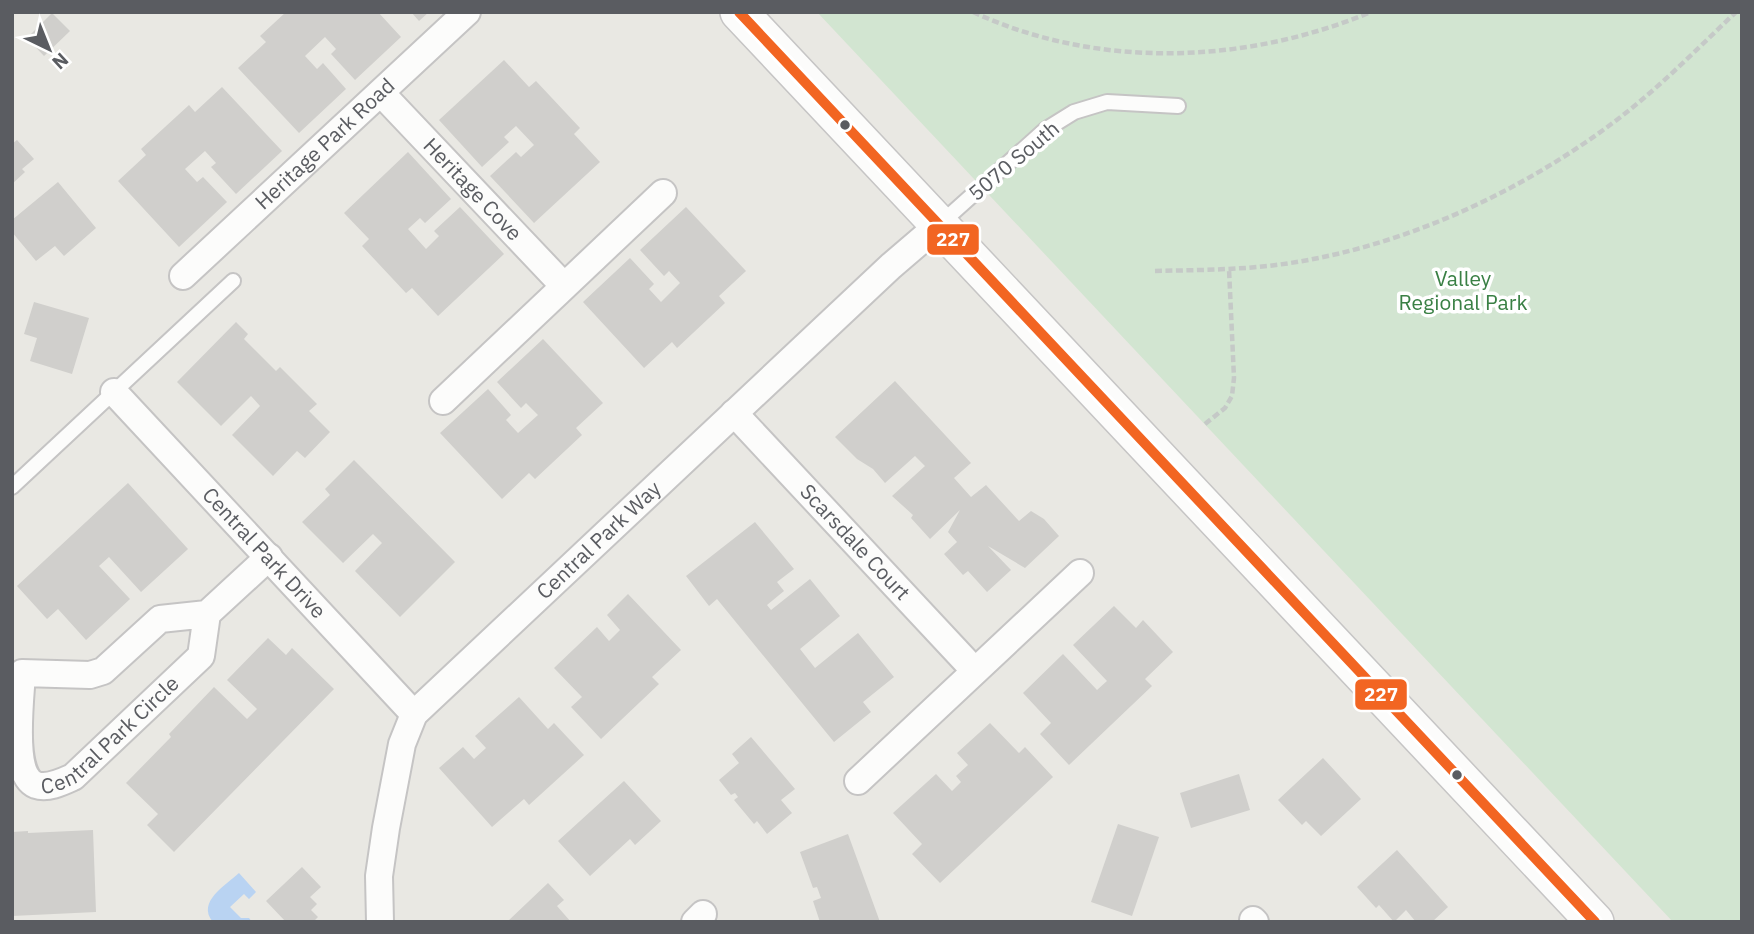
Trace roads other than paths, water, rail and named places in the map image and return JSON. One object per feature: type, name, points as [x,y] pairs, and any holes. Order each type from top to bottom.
[{"type":"main road","points":[[739,12],[1595,922]]},
{"type":"street","name":"Heritage Park Road","points":[[183,276],[467,12]]},
{"type":"street","name":"Heritage Cove","points":[[381,93],[564,286]]},
{"type":"street","points":[[443,401],[663,193]]},
{"type":"street","name":"Central Park Way","points":[[380,922],[379,876],[386,828],[402,744],[414,714],[891,266],[939,225]]},
{"type":"street","name":"Central Park Drive","points":[[114,392],[414,714]]},
{"type":"street","name":"Scarsdale Court","points":[[734,413],[975,671]]},
{"type":"street","points":[[207,614],[269,556]]},
{"type":"street","points":[[858,781],[1080,573]]},
{"type":"street","name":"Central Park Circle","points":[[207,614],[201,656],[73,777],[55,785],[36,785],[27,778],[22,769],[19,728],[22,673],[90,675],[103,671],[160,619],[207,614]]},
{"type":"lane","name":"5070 South","points":[[939,225],[1045,130],[1074,112],[1107,102],[1178,106]]},
{"type":"lane","points":[[12,487],[233,281]]},
{"type":"water","points":[[239,873],[256,892],[249,899],[244,894],[230,907],[241,918],[249,918],[252,922],[213,922],[208,908],[210,901]]},
{"type":"park label","name":"Valley Regional Park","points":[[1463,291]]}]
